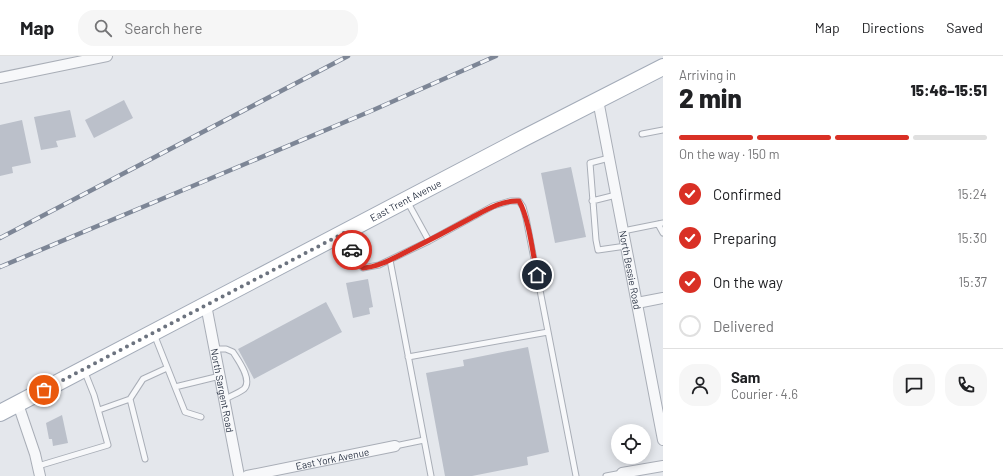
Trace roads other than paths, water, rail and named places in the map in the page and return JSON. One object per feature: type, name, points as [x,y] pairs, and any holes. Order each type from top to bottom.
[{"type":"main road","name":"East Trent Avenue","points":[[0,413],[663,67]]},
{"type":"street","points":[[0,78],[107,56]]},
{"type":"street","name":"North Bessie Road","points":[[598,100],[663,440]]},
{"type":"street","points":[[637,303],[663,298]]},
{"type":"street","name":"North Sargent Road","points":[[206,305],[239,476]]},
{"type":"street","points":[[18,404],[36,454],[39,471]]},
{"type":"street","name":"East York Avenue","points":[[247,476],[395,446]]},
{"type":"street","points":[[623,474],[663,466]]},
{"type":"lane","points":[[642,134],[663,130]]},
{"type":"lane","points":[[609,158],[590,163],[596,240],[598,250],[626,246]]},
{"type":"lane","points":[[592,201],[616,195]]},
{"type":"lane","points":[[406,200],[429,241]]},
{"type":"lane","points":[[344,233],[359,264],[363,268],[390,260],[429,241],[493,206],[510,201],[519,201],[523,207],[526,218],[576,476]]},
{"type":"lane","points":[[623,231],[660,224],[663,233]]},
{"type":"lane","points":[[390,260],[431,476]]},
{"type":"lane","points":[[408,357],[548,332]]},
{"type":"lane","points":[[153,333],[185,412],[201,417]]},
{"type":"lane","points":[[214,349],[226,349],[233,352],[247,377],[247,383],[244,389],[224,400]]},
{"type":"lane","points":[[99,410],[130,398],[143,379],[167,368]]},
{"type":"lane","points":[[39,471],[108,445],[99,410],[84,369]]},
{"type":"lane","points":[[175,387],[220,376]]},
{"type":"lane","points":[[130,398],[145,459]]},
{"type":"lane","points":[[395,446],[424,440]]},
{"type":"lane","points":[[606,476],[623,474]]},
{"type":"railway","points":[[0,238],[348,56]]},
{"type":"railway","points":[[0,267],[371,111],[496,56]]}]
